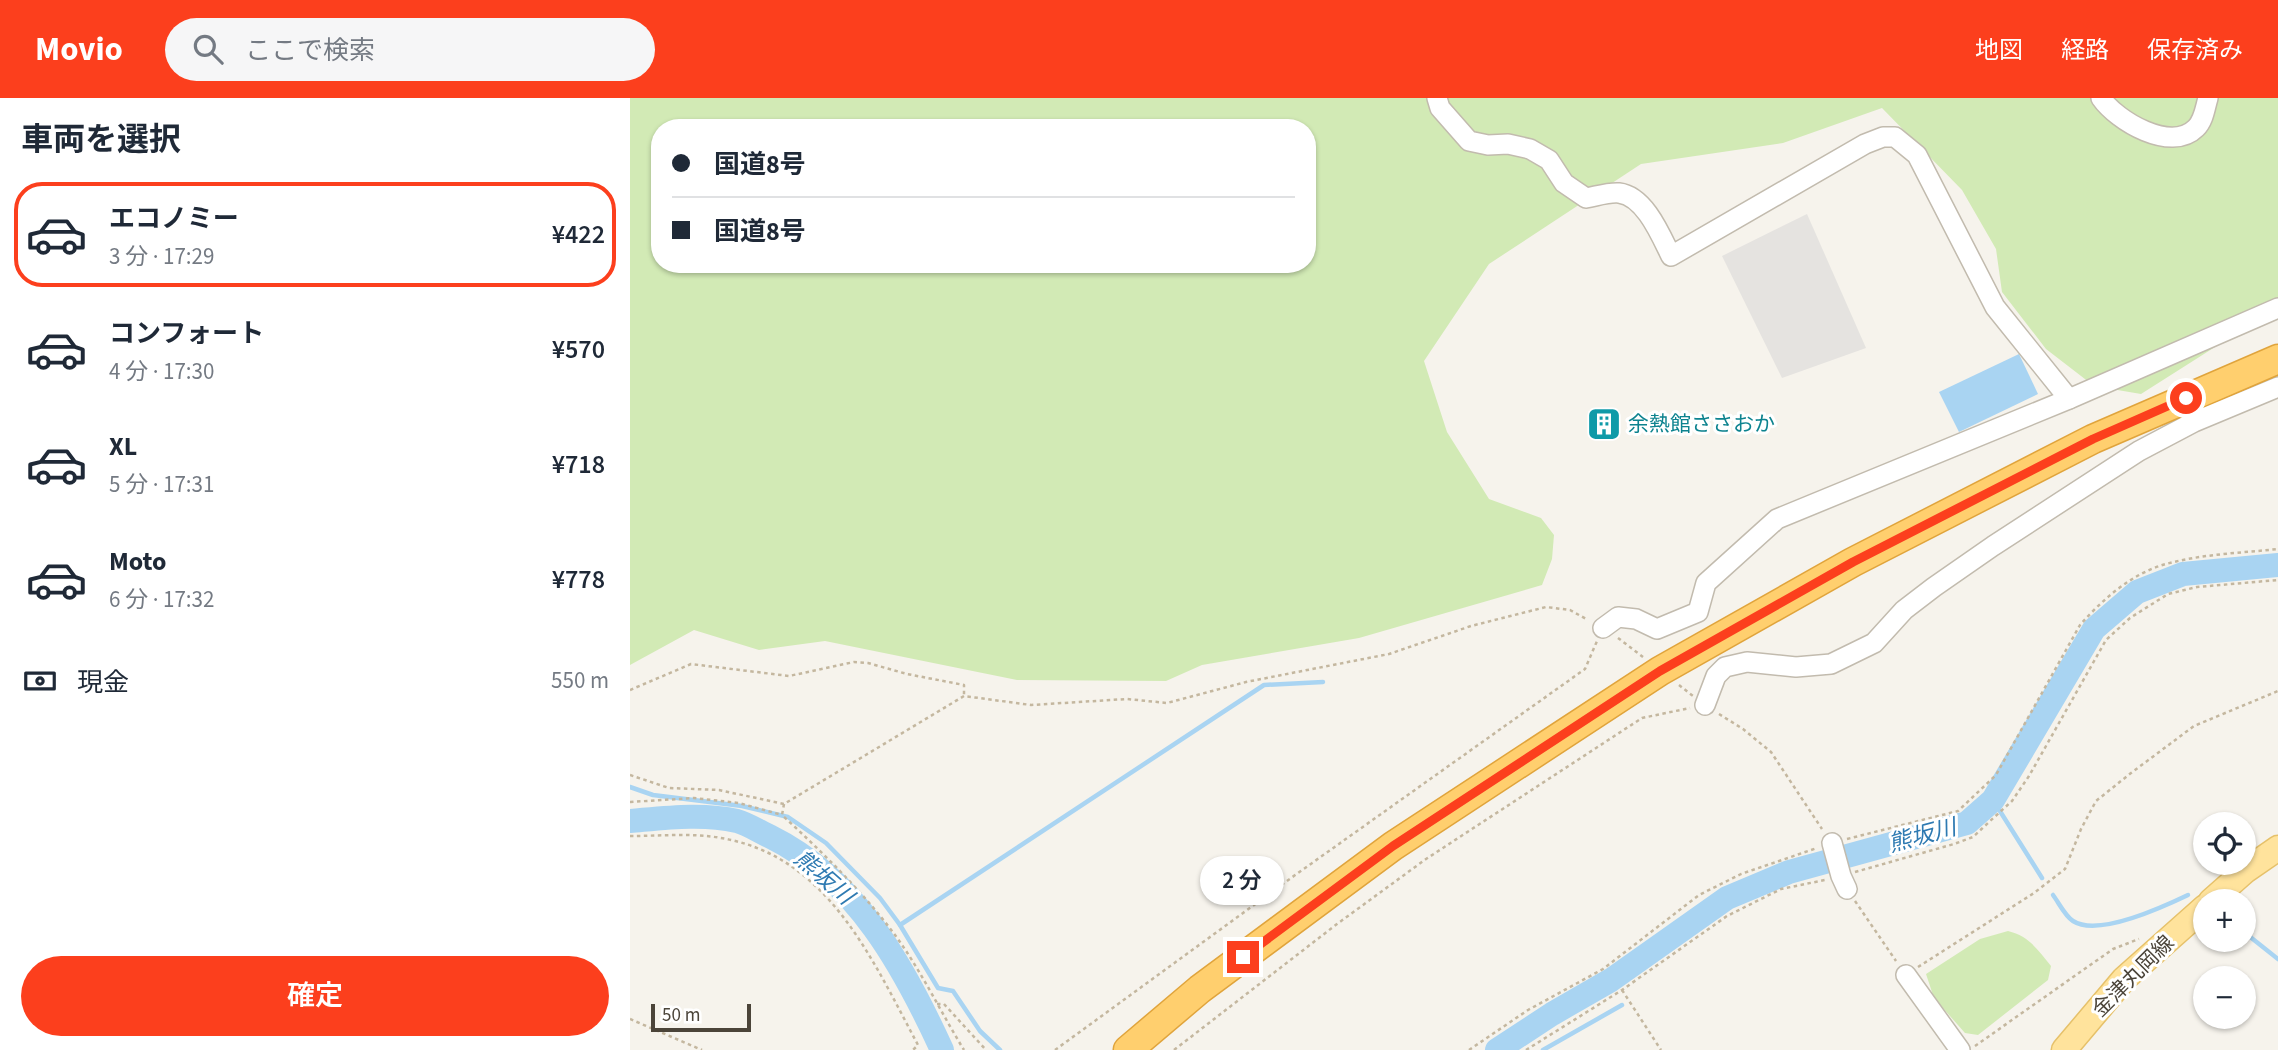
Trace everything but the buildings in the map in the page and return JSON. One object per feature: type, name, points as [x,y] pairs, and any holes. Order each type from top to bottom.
[{"type":"highway","points":[[1128,1050],[1200,989],[1393,846],[1660,671],[1853,562],[2093,439],[2278,359]]},
{"type":"main road","points":[[2225,889],[2278,848]]},
{"type":"main road","name":"金津丸岡線","points":[[2064,1050],[2124,979],[2193,918]]},
{"type":"street","points":[[1437,98],[1440,108],[1468,141],[1488,145],[1508,144],[1530,149],[1549,160],[1564,183],[1586,198],[1616,193],[1628,195],[1650,216],[1671,256],[1865,144],[1883,137],[1895,137],[1917,155],[1995,307],[2069,400]]},
{"type":"street","points":[[2101,98],[2140,130],[2169,139],[2194,130],[2203,117],[2208,98]]},
{"type":"street","points":[[1603,628],[1618,617],[1636,619],[1657,629],[1698,611],[1706,583],[1777,519],[2069,400],[2278,308]]},
{"type":"street","points":[[1705,705],[1716,676],[1725,667],[1747,662],[1796,667],[1831,664],[1874,643],[1904,610],[1934,587],[2139,451],[2194,422],[2278,387]]},
{"type":"street","points":[[1832,843],[1844,883]]},
{"type":"street","points":[[1906,975],[1960,1050]]},
{"type":"path","points":[[1469,1050],[1528,1010],[1603,970],[1699,895],[1741,874],[1832,843],[1958,811],[1996,775],[2080,625],[2094,609],[2124,584],[2165,564],[2218,555],[2278,550]]},
{"type":"path","points":[[1527,1050],[1622,989],[1727,916],[1781,889],[1844,883],[1973,836],[2011,801],[2029,776],[2106,640],[2130,618],[2168,594],[2197,587],[2278,580]]},
{"type":"path","points":[[630,775],[669,788],[719,790],[784,804],[964,696],[1031,705],[1127,699],[1167,703],[1246,682],[1389,654],[1471,626],[1546,607],[1570,610],[1603,628],[1771,752],[1832,843]]},
{"type":"path","points":[[1055,1050],[1585,669],[1603,628]]},
{"type":"path","points":[[630,690],[691,664],[789,676],[854,662],[964,685],[964,696]]},
{"type":"path","points":[[1844,883],[1906,975],[2065,869],[2081,828],[2096,801],[2131,773],[2194,726],[2278,691]]},
{"type":"path","points":[[1174,1050],[1336,924],[1426,859],[1642,718],[1705,705]]},
{"type":"path","points":[[630,802],[694,799],[740,803],[782,816],[854,884],[900,942],[964,1050]]},
{"type":"path","points":[[782,816],[784,804]]},
{"type":"path","points":[[630,836],[688,835],[731,840],[756,848],[792,866],[823,892],[843,914],[872,959],[920,1050]]},
{"type":"path","points":[[1969,1050],[2113,949],[2145,937]]},
{"type":"path","points":[[1622,989],[1661,1050]]},
{"type":"path","points":[[937,1004],[944,1004],[986,1050]]},
{"type":"path","points":[[630,1019],[702,1050]]},
{"type":"path","points":[[913,1050],[918,1045]]},
{"type":"green space","points":[[630,98],[2278,98],[2278,307],[2141,394],[2094,386],[2046,349],[2002,292],[1996,249],[1962,190],[1882,108],[1783,143],[1641,164],[1489,264],[1424,361],[1447,432],[1489,499],[1541,518],[1554,535],[1552,559],[1542,585],[1359,638],[1202,665],[1166,681],[1017,680],[825,641],[759,650],[694,630],[630,665]]},
{"type":"green space","points":[[2008,931],[2027,940],[2042,954],[2051,966],[2048,980],[1978,1035],[1965,1033],[1934,998],[1926,974],[1980,939]]},
{"type":"shaded area","points":[[1807,214],[1866,348],[1782,378],[1722,256]]},
{"type":"water","points":[[2019,354],[2038,394],[1959,432],[1939,392]]},
{"type":"waterway","name":"熊坂川","points":[[1497,1050],[1611,980],[1727,898],[1789,872],[1967,823],[1993,800],[2094,629],[2137,592],[2183,574],[2278,565]]},
{"type":"waterway","points":[[900,925],[1264,685],[1323,682]]},
{"type":"waterway","points":[[630,787],[653,795],[742,806],[788,817],[826,843],[880,898],[900,925],[938,988],[953,991],[980,1031],[1000,1050]]},
{"type":"waterway","points":[[1993,800],[2042,878]]},
{"type":"waterway","name":"熊坂川","points":[[630,821],[697,817],[737,821],[801,855],[828,876],[874,928],[894,957],[942,1050]]},
{"type":"waterway","points":[[2053,895],[2073,921],[2084,925],[2114,923],[2188,895]]},
{"type":"waterway","points":[[2256,942],[2278,959]]},
{"type":"waterway","points":[[1543,1050],[1622,1005]]},
{"type":"place","name":"余熱館ささおか","points":[[1604,424]]},
{"type":"route","points":[[1243,957],[1393,846],[1660,671],[1853,562],[2093,439],[2186,398]]}]
